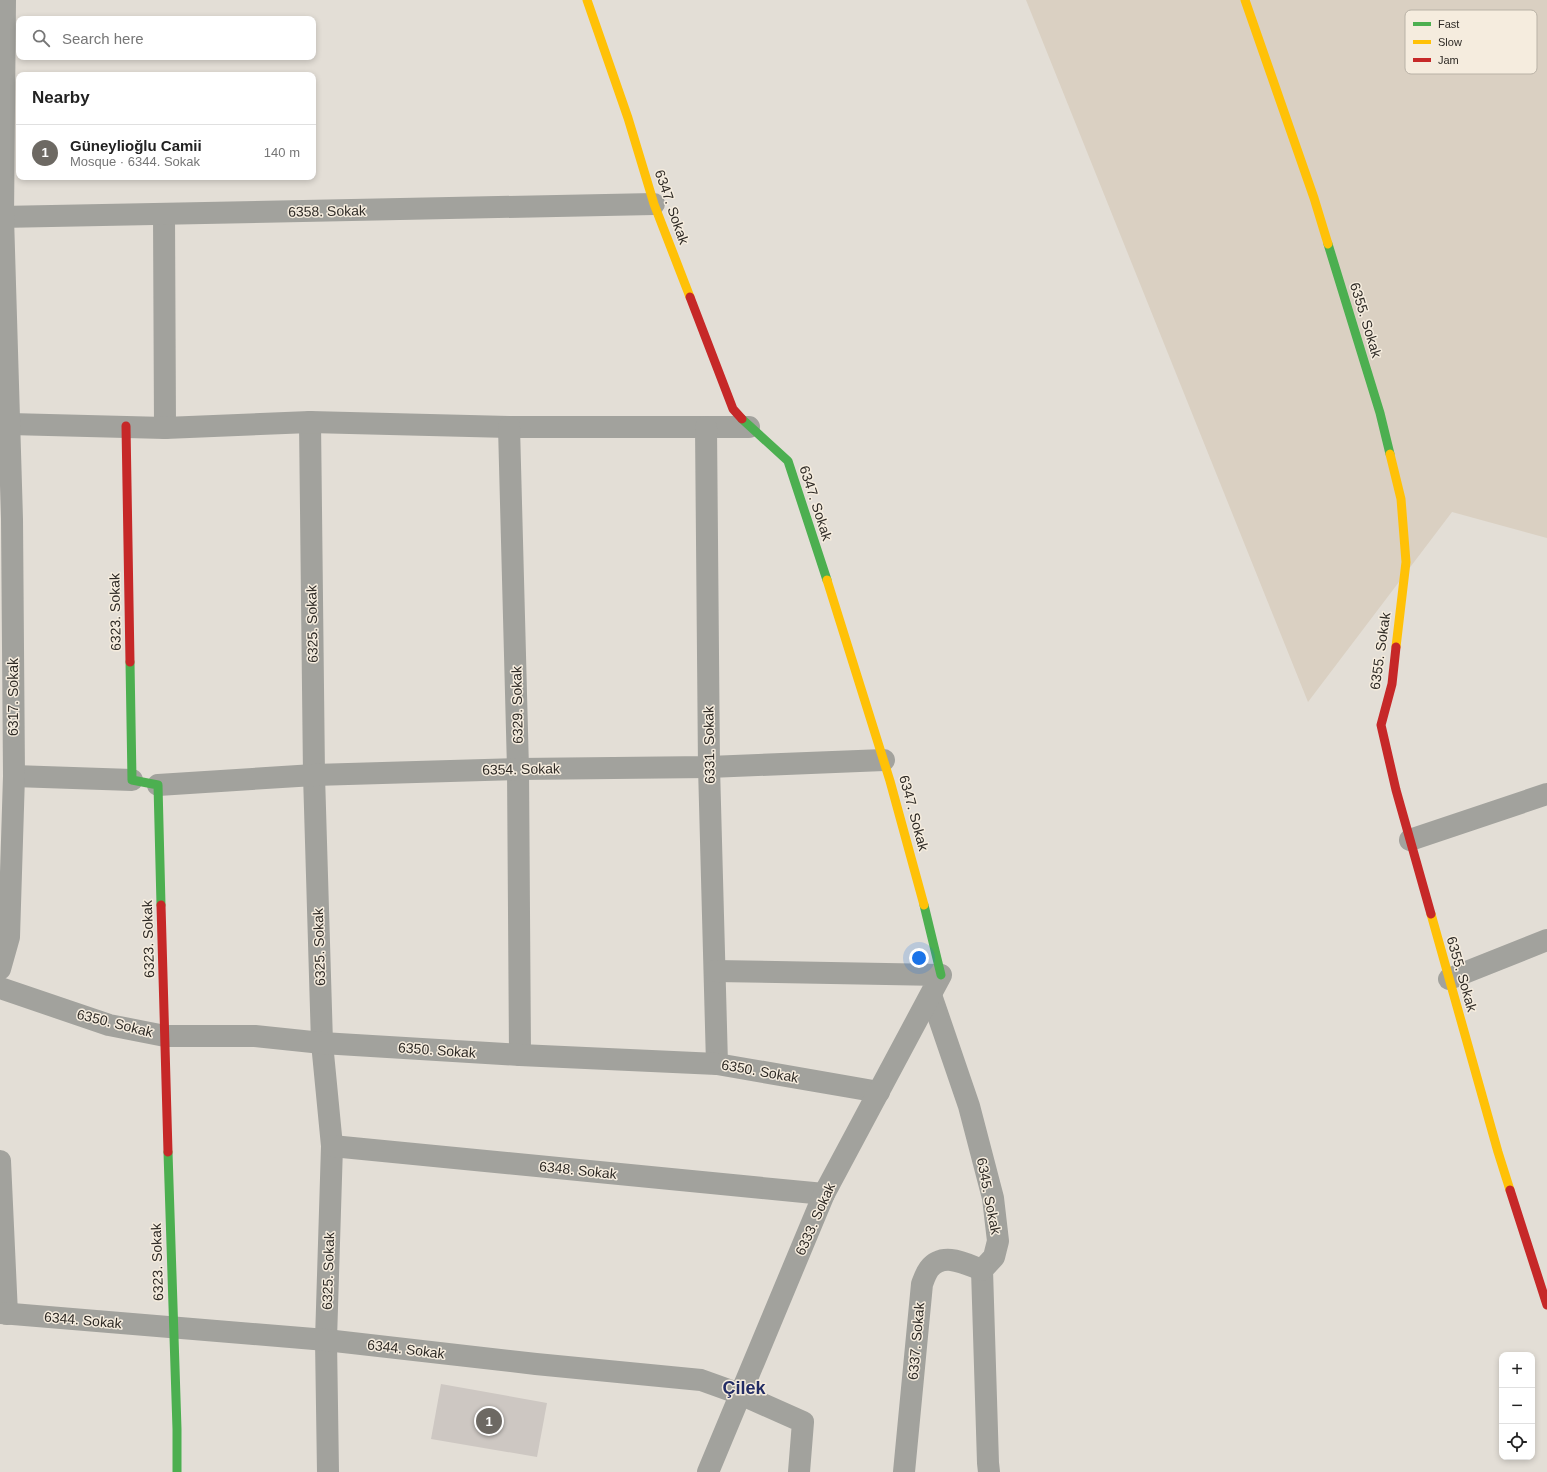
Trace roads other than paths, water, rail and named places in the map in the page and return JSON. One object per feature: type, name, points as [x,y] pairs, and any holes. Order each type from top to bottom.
[{"type":"street","name":"6317. Sokak","points":[[0,969],[9,937],[14,776],[10,424],[1,217],[5,0]]},
{"type":"street","name":"6347. Sokak","points":[[586,0],[628,118],[654,204],[733,409],[749,427],[788,461],[884,760],[928,916],[941,975]]},
{"type":"street","name":"6355. Sokak","points":[[1245,0],[1314,198],[1380,413],[1401,500],[1406,562],[1392,684],[1381,725],[1396,790],[1498,1152],[1546,1296]]},
{"type":"street","name":"6358. Sokak","points":[[1,217],[654,204]]},
{"type":"street","points":[[164,214],[165,428]]},
{"type":"street","points":[[10,424],[165,428],[310,422],[510,427],[749,427]]},
{"type":"street","name":"6325. Sokak","points":[[310,422],[314,775],[322,1043],[332,1146],[326,1340],[328,1472]]},
{"type":"street","name":"6323. Sokak","points":[[126,426],[132,780]]},
{"type":"street","name":"6329. Sokak","points":[[510,427],[518,769],[520,1055]]},
{"type":"street","name":"6331. Sokak","points":[[706,427],[709,767],[717,1064]]},
{"type":"street","name":"6354. Sokak","points":[[158,785],[314,775],[518,769],[709,767],[884,760]]},
{"type":"street","points":[[14,776],[132,780],[158,785]]},
{"type":"street","name":"6323. Sokak","points":[[158,785],[177,1472]]},
{"type":"street","points":[[1410,840],[1547,794]]},
{"type":"street","points":[[1449,979],[1547,940]]},
{"type":"street","points":[[715,971],[941,975]]},
{"type":"street","name":"6333. Sokak","points":[[708,1472],[824,1194],[941,975]]},
{"type":"street","name":"6350. Sokak","points":[[0,988],[109,1025],[165,1036],[255,1036],[322,1043],[520,1055],[717,1064],[879,1092]]},
{"type":"street","name":"6345. Sokak","points":[[931,995],[969,1106],[993,1198],[998,1241],[994,1257],[982,1270]]},
{"type":"street","name":"6348. Sokak","points":[[332,1146],[824,1194]]},
{"type":"street","points":[[0,1161],[4,1314]]},
{"type":"street","name":"6337. Sokak","points":[[904,1472],[922,1284],[929,1269],[939,1261],[953,1259],[982,1270]]},
{"type":"street","points":[[982,1270],[989,1472]]},
{"type":"street","name":"6344. Sokak","points":[[4,1314],[326,1340],[536,1364],[701,1380],[740,1394],[803,1422],[799,1472]]},
{"type":"place","name":"Güneylioğlu Camii","points":[[489,1421]]},
{"type":"district","name":"Çilek","points":[[744,1388]]}]
